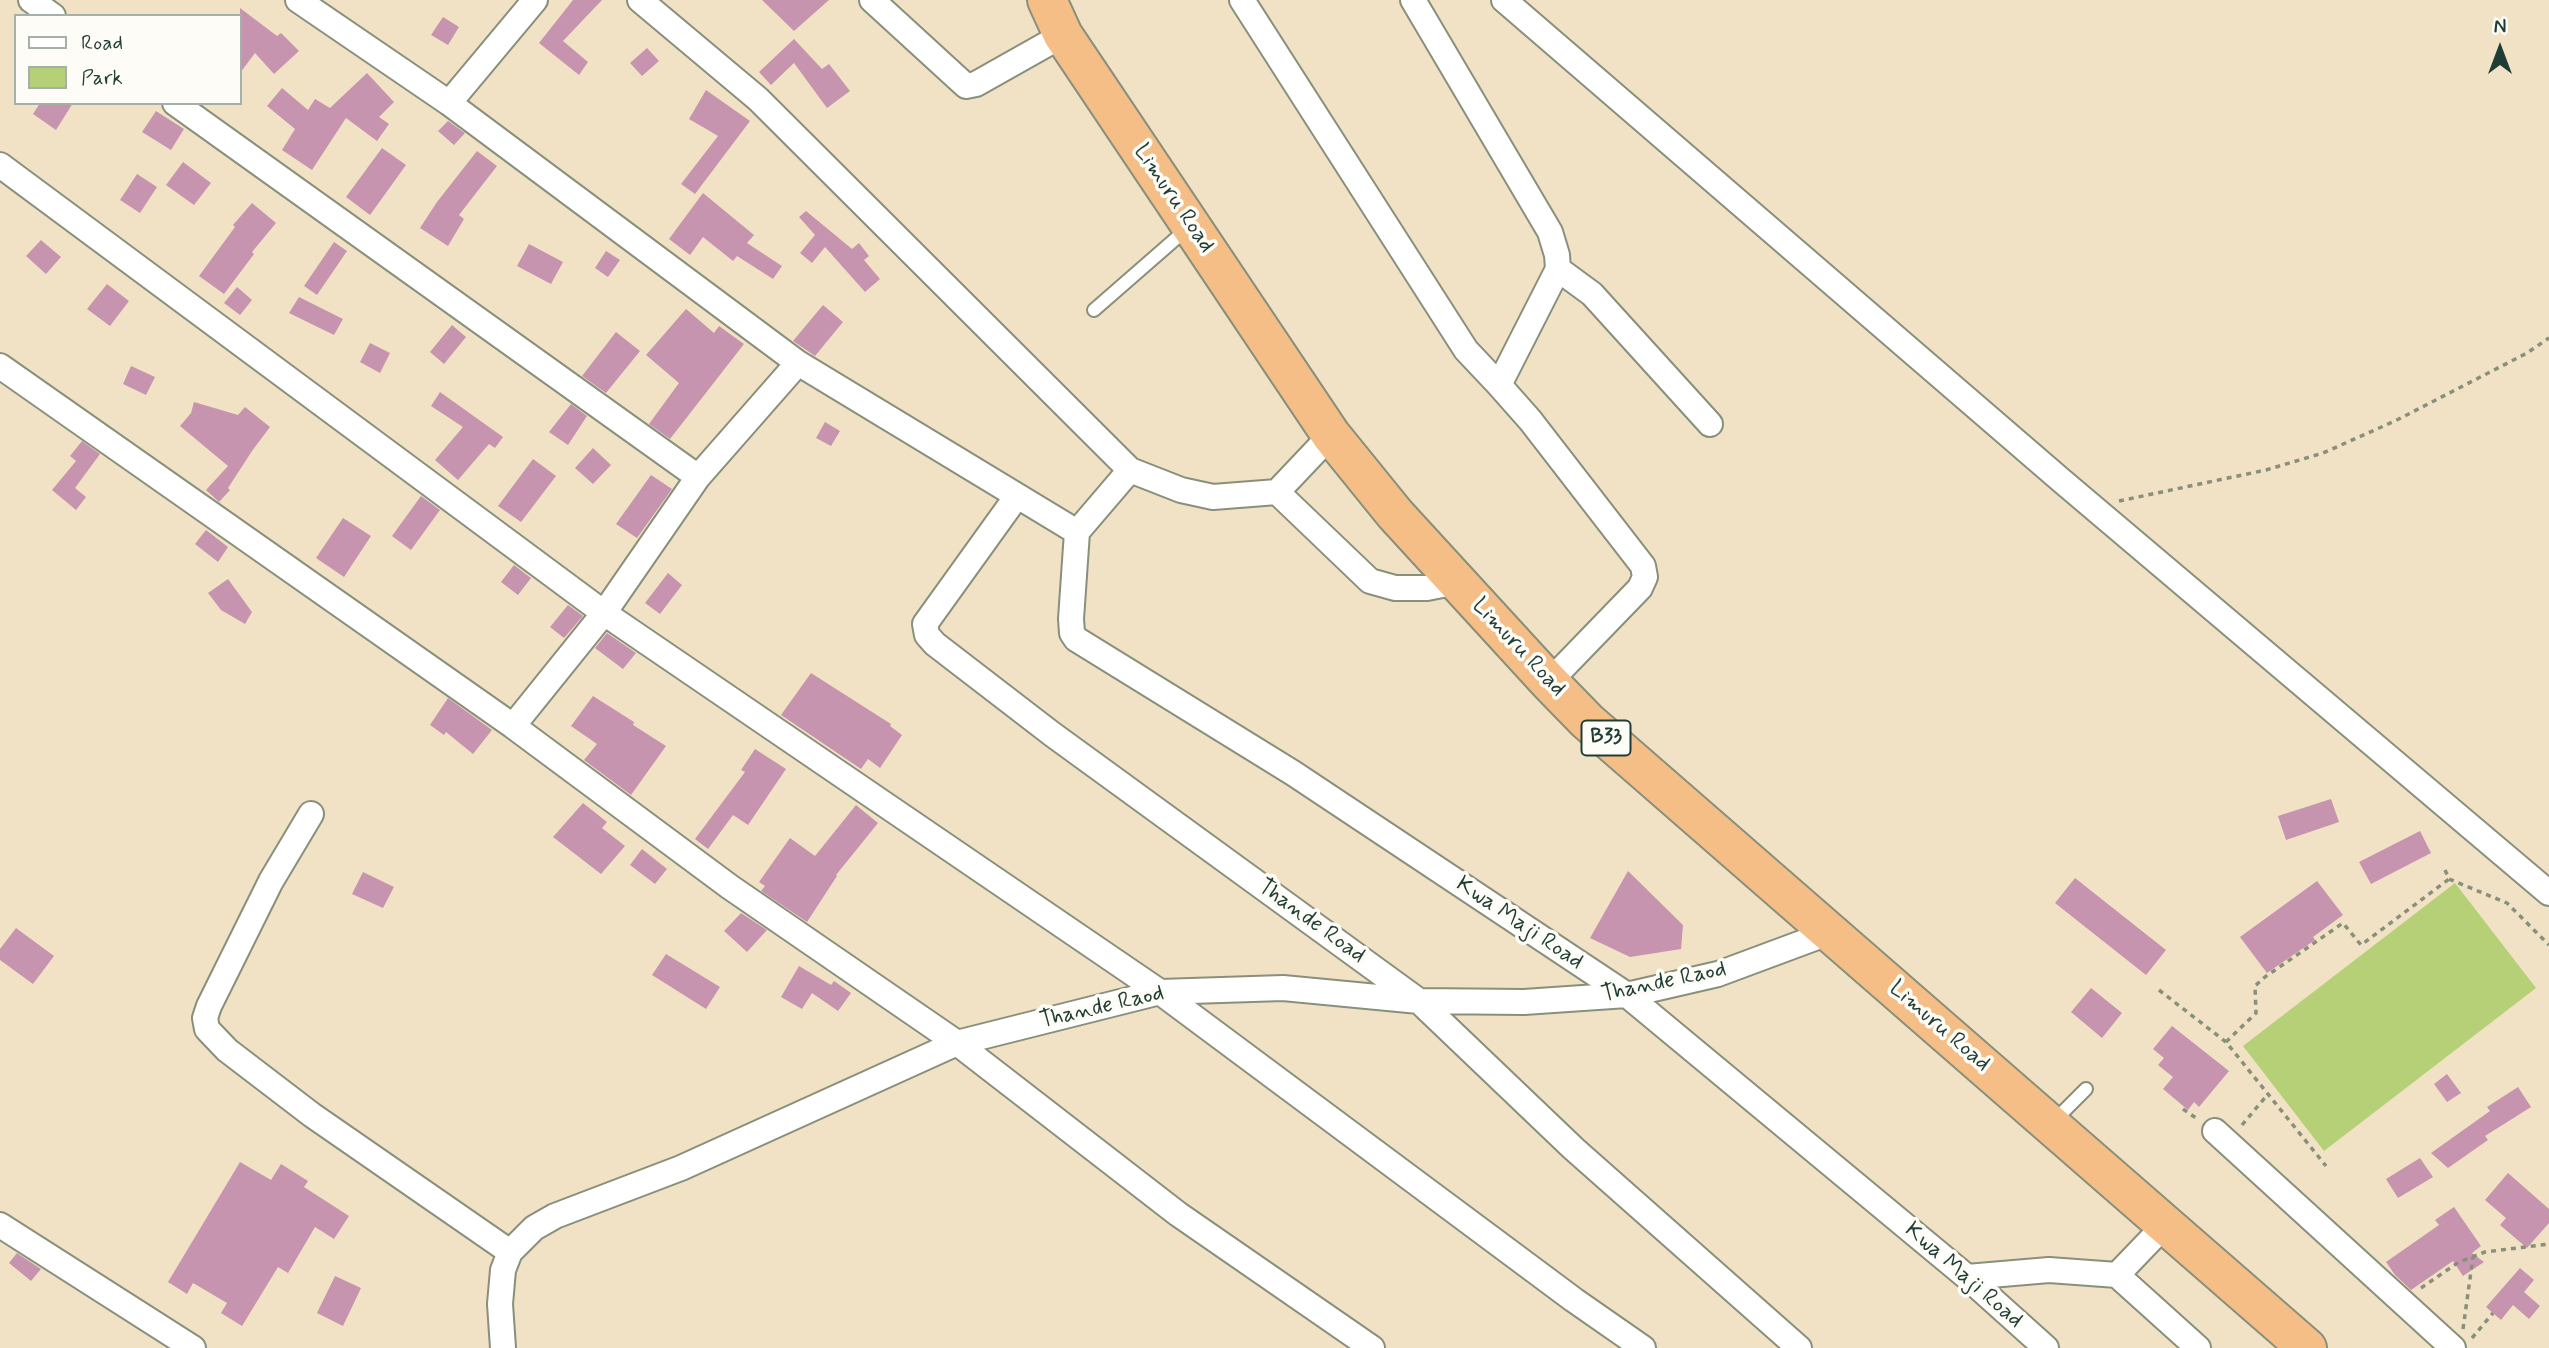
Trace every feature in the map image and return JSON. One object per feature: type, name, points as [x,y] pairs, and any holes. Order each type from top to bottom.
[{"type":"highway","name":"Limuru Road","points":[[1047,0],[1063,35],[1331,435],[1395,514],[1549,681],[1587,721],[2307,1348]]},
{"type":"street","points":[[31,0],[50,14]]},
{"type":"street","points":[[298,0],[449,103],[797,363],[1077,532],[1130,470]]},
{"type":"street","points":[[449,103],[535,0]]},
{"type":"street","points":[[640,0],[758,99],[1130,470],[1181,490],[1213,497],[1277,492],[1331,435]]},
{"type":"street","points":[[872,0],[966,86],[975,84],[1063,35]]},
{"type":"street","points":[[1242,0],[1466,349],[1530,420],[1643,566],[1644,577],[1640,588],[1549,681]]},
{"type":"street","points":[[1413,0],[1550,232],[1558,255],[1558,269],[1499,385]]},
{"type":"street","points":[[1504,0],[2093,507],[2549,893]]},
{"type":"street","points":[[178,105],[698,478]]},
{"type":"street","points":[[0,165],[604,613],[1160,992],[1574,1300],[1643,1348]]},
{"type":"street","points":[[1558,269],[1591,294],[1710,425]]},
{"type":"street","points":[[513,726],[604,613],[698,478],[797,363]]},
{"type":"street","points":[[0,366],[513,726],[730,887],[957,1044],[1178,1214],[1372,1348]]},
{"type":"street","points":[[1277,492],[1370,581],[1395,588],[1427,588],[1457,582]]},
{"type":"street","name":"Thande Road","points":[[1017,496],[925,624],[927,635],[935,644],[1062,741],[1419,1001],[1574,1150],[1799,1348]]},
{"type":"street","name":"Kwa Maji Road","points":[[1077,532],[1071,620],[1072,633],[1076,639],[1293,773],[1627,995],[1968,1277],[2046,1348]]},
{"type":"street","points":[[311,814],[271,881],[209,1006],[205,1018],[207,1029],[227,1050],[313,1115],[510,1252],[503,1270],[500,1304],[503,1348]]},
{"type":"street","name":"Thande Raod","points":[[510,1252],[534,1228],[555,1216],[681,1168],[957,1044],[1160,992],[1283,988],[1419,1001],[1524,1002],[1627,995],[1718,974],[1831,932]]},
{"type":"street","points":[[2221,1137],[2402,1301],[2462,1341]]},
{"type":"street","points":[[0,1225],[193,1348]]},
{"type":"street","points":[[2117,1275],[2165,1225]]},
{"type":"street","points":[[1968,1277],[2049,1270],[2117,1275],[2198,1348]]},
{"type":"lane","points":[[1094,310],[1191,226]]},
{"type":"lane","points":[[2050,1125],[2086,1089]]},
{"type":"path","points":[[2093,507],[2266,470],[2323,453],[2395,421],[2527,353],[2549,338]]},
{"type":"path","points":[[2445,870],[2449,879],[2507,903],[2549,946]]},
{"type":"path","points":[[2227,1042],[2256,1013],[2255,986],[2265,977],[2343,923],[2361,945],[2449,879]]},
{"type":"path","points":[[2159,990],[2227,1042],[2326,1166]]},
{"type":"path","points":[[2221,1137],[2268,1094]]},
{"type":"path","points":[[2402,1301],[2459,1262],[2473,1256],[2549,1244]]},
{"type":"path","points":[[2462,1341],[2473,1256]]},
{"type":"path","points":[[2462,1341],[2493,1313]]},
{"type":"green space","points":[[2455,883],[2536,988],[2324,1151],[2243,1046]]},
{"type":"building","points":[[573,0],[602,0],[563,41],[588,62],[579,75],[539,43]]},
{"type":"building","points":[[762,0],[829,0],[794,31]]},
{"type":"building","points":[[240,8],[277,36],[281,33],[299,51],[274,74],[255,53],[242,70]]},
{"type":"building","points":[[443,17],[459,27],[448,45],[431,35]]},
{"type":"building","points":[[794,39],[822,69],[829,64],[850,91],[827,108],[794,63],[771,85],[759,72]]},
{"type":"building","points":[[647,48],[659,61],[642,76],[630,63]]},
{"type":"building","points":[[367,73],[394,102],[379,117],[389,124],[377,141],[346,118],[312,170],[282,150],[295,129],[267,106],[282,88],[308,110],[315,99],[330,108]]},
{"type":"building","points":[[706,90],[750,121],[695,194],[681,184],[718,136],[689,119]]},
{"type":"building","points":[[39,105],[72,105],[56,130],[33,114]]},
{"type":"building","points":[[156,111],[184,129],[171,150],[142,132]]},
{"type":"building","points":[[448,121],[465,133],[454,145],[438,131]]},
{"type":"building","points":[[382,148],[406,165],[370,215],[346,197]]},
{"type":"building","points":[[477,151],[497,166],[459,215],[464,219],[448,246],[420,228]]},
{"type":"building","points":[[183,162],[211,183],[194,205],[166,185]]},
{"type":"building","points":[[137,174],[157,187],[140,213],[120,200]]},
{"type":"building","points":[[703,193],[754,235],[747,243],[782,266],[773,279],[737,256],[733,261],[703,237],[690,255],[669,239]]},
{"type":"building","points":[[252,203],[276,223],[252,252],[254,254],[224,294],[199,276],[235,227],[233,225]]},
{"type":"building","points":[[806,211],[852,249],[859,243],[869,256],[864,260],[880,279],[865,292],[825,247],[812,263],[800,253],[815,235],[799,217]]},
{"type":"building","points":[[41,240],[61,257],[46,274],[26,256]]},
{"type":"building","points":[[334,242],[347,251],[317,295],[304,286]]},
{"type":"building","points":[[529,244],[563,262],[551,284],[517,266]]},
{"type":"building","points":[[606,251],[620,260],[608,277],[595,268]]},
{"type":"building","points":[[107,284],[129,301],[110,326],[87,309]]},
{"type":"building","points":[[237,287],[252,300],[240,315],[224,303]]},
{"type":"building","points":[[299,297],[343,319],[334,335],[289,313]]},
{"type":"building","points":[[823,305],[843,322],[815,356],[793,341]]},
{"type":"building","points":[[686,309],[714,333],[719,326],[744,344],[670,439],[649,424],[679,383],[646,355]]},
{"type":"building","points":[[452,325],[466,337],[444,364],[430,352]]},
{"type":"building","points":[[616,332],[640,351],[606,393],[582,376]]},
{"type":"building","points":[[370,343],[390,353],[380,373],[360,362]]},
{"type":"building","points":[[131,366],[155,377],[146,395],[123,384]]},
{"type":"building","points":[[440,392],[503,437],[495,448],[489,444],[458,480],[435,460],[463,427],[431,406]]},
{"type":"building","points":[[194,402],[238,415],[245,407],[270,427],[228,488],[230,490],[219,502],[206,490],[228,466],[180,426],[191,413]]},
{"type":"building","points":[[571,404],[587,416],[568,445],[549,432]]},
{"type":"building","points":[[825,422],[840,431],[831,446],[816,438]]},
{"type":"building","points":[[82,441],[100,454],[75,488],[86,497],[76,510],[52,490],[76,461],[70,456]]},
{"type":"building","points":[[593,448],[611,465],[593,484],[575,468]]},
{"type":"building","points":[[533,459],[556,476],[521,522],[498,506]]},
{"type":"building","points":[[651,475],[672,489],[637,538],[616,524]]},
{"type":"building","points":[[421,496],[440,510],[411,550],[392,536]]},
{"type":"building","points":[[343,518],[371,536],[344,577],[316,558]]},
{"type":"building","points":[[206,530],[228,547],[218,562],[195,544]]},
{"type":"building","points":[[514,565],[531,578],[518,595],[501,582]]},
{"type":"building","points":[[668,573],[682,585],[660,614],[645,603]]},
{"type":"building","points":[[228,579],[252,612],[245,624],[221,610],[208,593]]},
{"type":"building","points":[[568,605],[583,616],[564,638],[550,627]]},
{"type":"building","points":[[607,633],[636,653],[623,669],[595,648]]},
{"type":"building","points":[[811,673],[891,724],[890,726],[902,735],[880,768],[868,759],[861,769],[781,715]]},
{"type":"building","points":[[593,696],[666,746],[631,795],[584,760],[597,744],[571,726]]},
{"type":"building","points":[[448,698],[492,730],[473,754],[446,732],[444,735],[430,725]]},
{"type":"building","points":[[755,749],[786,769],[748,825],[733,815],[708,849],[695,839],[745,772],[741,770]]},
{"type":"building","points":[[2331,799],[2339,822],[2286,840],[2278,816]]},
{"type":"building","points":[[583,803],[607,822],[602,828],[625,846],[601,874],[553,837]]},
{"type":"building","points":[[856,805],[878,823],[836,875],[807,922],[761,891],[765,886],[759,882],[790,838],[815,856]]},
{"type":"building","points":[[2420,831],[2431,853],[2371,884],[2359,862]]},
{"type":"building","points":[[642,849],[667,869],[655,884],[630,865]]},
{"type":"building","points":[[1628,871],[1683,925],[1681,949],[1630,957],[1590,938]]},
{"type":"building","points":[[363,872],[394,887],[383,908],[352,894]]},
{"type":"building","points":[[2075,878],[2166,950],[2146,975],[2055,903]]},
{"type":"building","points":[[2317,881],[2343,915],[2313,937],[2315,940],[2267,973],[2240,937]]},
{"type":"building","points":[[741,913],[767,930],[747,952],[724,931]]},
{"type":"building","points":[[16,928],[54,956],[33,984],[0,960],[0,949]]},
{"type":"building","points":[[666,954],[720,987],[706,1009],[652,975]]},
{"type":"building","points":[[799,966],[831,985],[834,981],[851,993],[838,1011],[812,993],[802,1009],[781,997]]},
{"type":"building","points":[[2091,988],[2122,1013],[2102,1038],[2071,1012]]},
{"type":"building","points":[[2172,1026],[2229,1071],[2199,1107],[2194,1102],[2188,1110],[2163,1089],[2173,1077],[2158,1065],[2164,1058],[2153,1049]]},
{"type":"building","points":[[2447,1074],[2461,1093],[2447,1102],[2434,1084]]},
{"type":"building","points":[[2518,1087],[2531,1107],[2485,1136],[2488,1140],[2448,1168],[2431,1153],[2490,1111],[2487,1107]]},
{"type":"building","points":[[2420,1158],[2433,1177],[2398,1198],[2386,1179]]},
{"type":"building","points":[[240,1162],[271,1180],[281,1164],[308,1181],[304,1187],[349,1216],[334,1239],[315,1227],[288,1273],[278,1267],[242,1326],[221,1313],[227,1303],[193,1283],[187,1294],[168,1282]]},
{"type":"building","points":[[2508,1173],[2549,1209],[2549,1223],[2527,1248],[2500,1225],[2506,1218],[2485,1200]]},
{"type":"building","points":[[2454,1207],[2481,1246],[2472,1253],[2484,1262],[2463,1276],[2453,1261],[2411,1290],[2386,1262],[2439,1225],[2435,1220]]},
{"type":"building","points":[[17,1253],[41,1269],[31,1281],[9,1263]]},
{"type":"building","points":[[2520,1268],[2534,1280],[2524,1292],[2540,1306],[2529,1319],[2513,1305],[2501,1320],[2486,1307]]},
{"type":"building","points":[[335,1276],[361,1288],[343,1326],[317,1313]]}]
